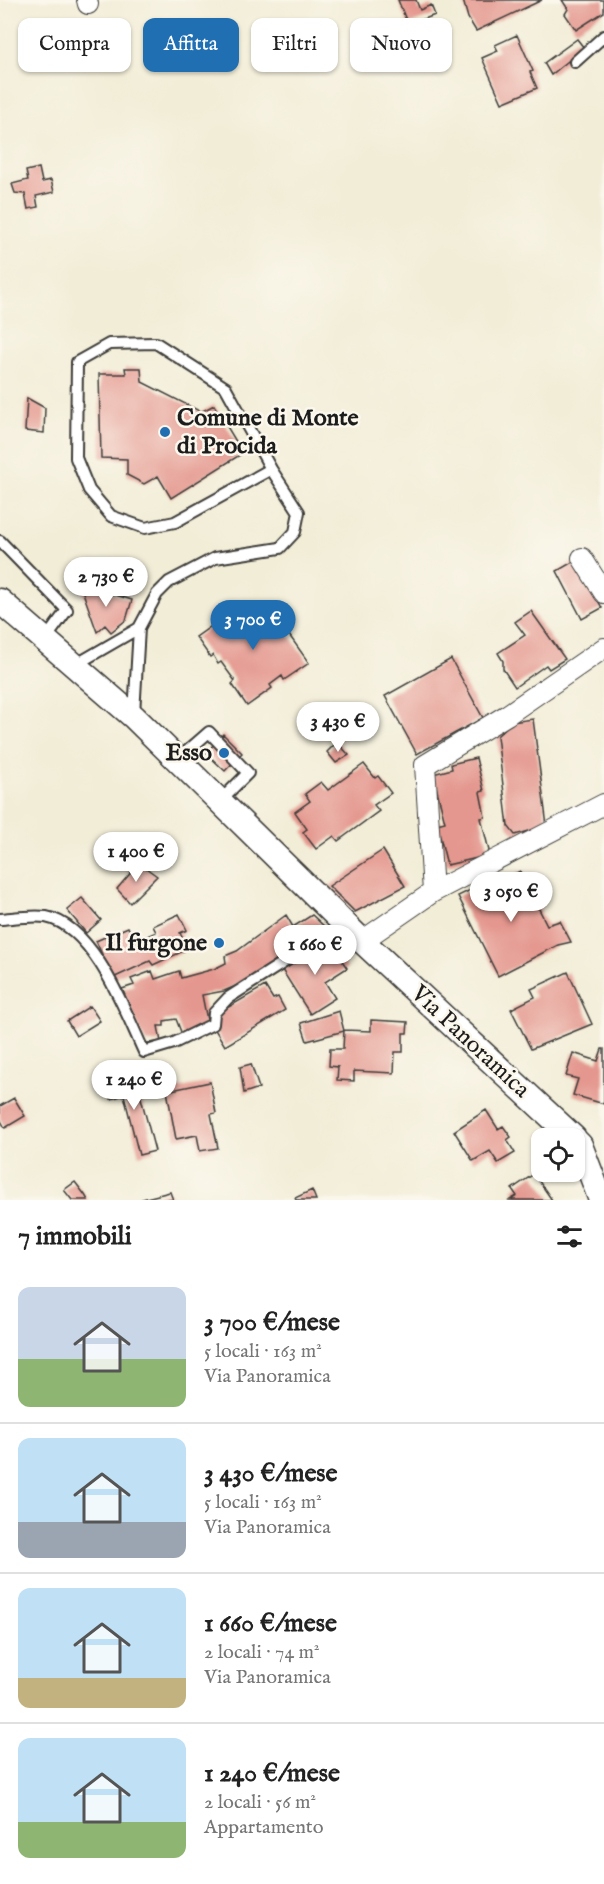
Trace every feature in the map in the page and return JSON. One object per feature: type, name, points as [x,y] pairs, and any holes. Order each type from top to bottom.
[{"type":"street","points":[[582,558],[604,593]]},
{"type":"street","name":"Via Panoramica","points":[[0,601],[134,717],[176,761],[344,924],[562,1128]]},
{"type":"street","points":[[433,892],[424,765],[507,715],[604,648]]},
{"type":"street","points":[[362,941],[433,892],[604,804]]},
{"type":"street","name":"Via Panoramica","points":[[585,1158],[601,1200]]},
{"type":"lane","points":[[575,62],[604,36]]},
{"type":"lane","points":[[134,717],[139,628],[157,594],[170,582],[215,558],[280,548],[295,532],[299,512],[271,469],[226,388],[156,343],[109,344],[77,362],[76,458],[89,490],[111,516],[144,528],[175,522],[271,469]]},
{"type":"lane","points":[[0,541],[67,610],[45,639]]},
{"type":"lane","points":[[75,665],[139,628]]},
{"type":"lane","points":[[176,761],[209,732],[248,773],[219,802]]},
{"type":"lane","points":[[0,920],[46,917],[64,925],[87,943],[123,1005],[144,1052],[174,1043],[213,1024],[214,1013],[228,998],[344,924]]},
{"type":"building","points":[[398,0],[416,0],[420,10],[431,5],[435,15],[427,18],[405,18]]},
{"type":"building","points":[[463,0],[542,0],[476,31],[468,18]]},
{"type":"building","points":[[562,0],[604,0],[604,12],[576,30],[565,14],[568,9]]},
{"type":"building","points":[[517,35],[533,71],[530,72],[537,88],[502,103],[482,58],[498,51],[495,45]]},
{"type":"building","points":[[577,39],[584,48],[551,75],[544,63]]},
{"type":"building","points":[[39,168],[42,182],[51,180],[54,192],[36,196],[38,207],[28,209],[25,194],[15,193],[12,184],[28,180],[26,171]]},
{"type":"building","name":"Comune di Monte di Procida","points":[[125,368],[141,368],[142,382],[201,412],[214,405],[243,453],[171,498],[158,476],[144,484],[127,475],[127,459],[101,458],[99,374],[126,374]]},
{"type":"building","points":[[27,398],[45,408],[44,433],[25,431]]},
{"type":"building","points":[[576,560],[602,608],[582,619],[557,571]]},
{"type":"building","points":[[80,584],[132,600],[126,620],[111,632],[105,625],[97,632]]},
{"type":"building","points":[[267,604],[309,663],[284,680],[282,676],[270,685],[272,688],[247,706],[232,684],[235,681],[221,662],[218,664],[213,655],[210,657],[196,637],[234,610],[242,621]]},
{"type":"building","points":[[531,611],[565,659],[549,669],[546,665],[515,687],[503,669],[503,661],[498,653],[525,635],[515,622]]},
{"type":"building","points":[[451,659],[483,718],[417,754],[385,696]]},
{"type":"building","points":[[533,719],[547,826],[515,835],[508,826],[497,736],[512,722]]},
{"type":"building","name":"Esso","points":[[223,734],[242,753],[225,771],[206,753]]},
{"type":"building","points":[[337,742],[349,755],[336,763],[327,752]]},
{"type":"building","points":[[476,758],[484,791],[480,792],[485,817],[481,818],[490,855],[447,865],[437,824],[445,822],[433,774],[452,769],[451,764]]},
{"type":"building","points":[[364,764],[375,778],[378,776],[391,793],[374,805],[379,811],[338,841],[334,836],[316,849],[303,832],[307,829],[295,812],[310,801],[305,794],[321,782],[328,790]]},
{"type":"building","points":[[383,850],[405,886],[355,912],[329,886]]},
{"type":"building","points":[[139,863],[157,876],[130,903],[117,889]]},
{"type":"building","points":[[520,871],[547,925],[560,921],[571,942],[558,945],[498,976],[458,896],[487,882],[489,887]]},
{"type":"building","points":[[82,898],[101,920],[86,933],[67,910]]},
{"type":"building","points":[[179,914],[187,930],[180,933],[188,949],[153,965],[150,961],[113,978],[96,941],[128,927],[135,942],[156,932],[153,926]]},
{"type":"building","points":[[286,915],[293,927],[312,915],[327,929],[243,983],[224,991],[202,995],[208,1025],[183,1037],[176,1019],[164,1021],[164,1026],[158,1026],[161,1042],[146,1043],[122,989],[134,985],[131,979],[152,971],[155,979],[179,971],[181,978],[214,969],[226,963],[225,956],[237,951]]},
{"type":"building","points":[[329,941],[347,968],[325,982],[335,998],[310,1014],[282,970]]},
{"type":"building","points":[[568,972],[592,1024],[531,1049],[511,1009],[535,997],[531,989]]},
{"type":"building","points":[[265,986],[273,999],[278,997],[285,1010],[225,1046],[214,1028],[220,1012]]},
{"type":"building","points":[[90,1006],[100,1021],[76,1036],[67,1021]]},
{"type":"building","points":[[339,1011],[344,1031],[307,1041],[301,1023]]},
{"type":"building","points":[[371,1020],[408,1022],[407,1033],[403,1033],[403,1052],[395,1052],[394,1073],[354,1071],[354,1081],[337,1080],[338,1067],[329,1066],[330,1049],[343,1049],[344,1030],[371,1031]]},
{"type":"building","points":[[604,1049],[604,1104],[573,1095],[578,1079],[566,1076],[573,1053],[598,1061]]},
{"type":"building","points":[[251,1064],[259,1088],[244,1093],[240,1067]]},
{"type":"building","points":[[135,1075],[155,1151],[139,1155],[124,1095],[111,1099],[107,1082]]},
{"type":"building","points":[[210,1082],[216,1113],[211,1114],[218,1148],[200,1151],[197,1135],[176,1139],[167,1091]]},
{"type":"building","points":[[14,1098],[25,1116],[5,1128],[0,1119],[0,1106]]},
{"type":"building","points":[[486,1110],[498,1129],[503,1126],[511,1137],[507,1140],[515,1153],[498,1163],[490,1151],[473,1161],[454,1131]]},
{"type":"building","points":[[531,1176],[531,1182],[540,1182],[552,1200],[510,1200],[517,1196],[512,1189]]},
{"type":"building","points":[[75,1182],[88,1200],[72,1200],[64,1190]]},
{"type":"building","points":[[312,1190],[316,1200],[296,1200],[295,1198]]},
{"type":"building","points":[[170,1192],[173,1200],[142,1200],[142,1199]]},
{"type":"place","name":"Comune di Monte di Procida","points":[[165,432]]},
{"type":"place","name":"Esso","points":[[224,753]]},
{"type":"place","name":"Il furgone","points":[[219,943]]}]
